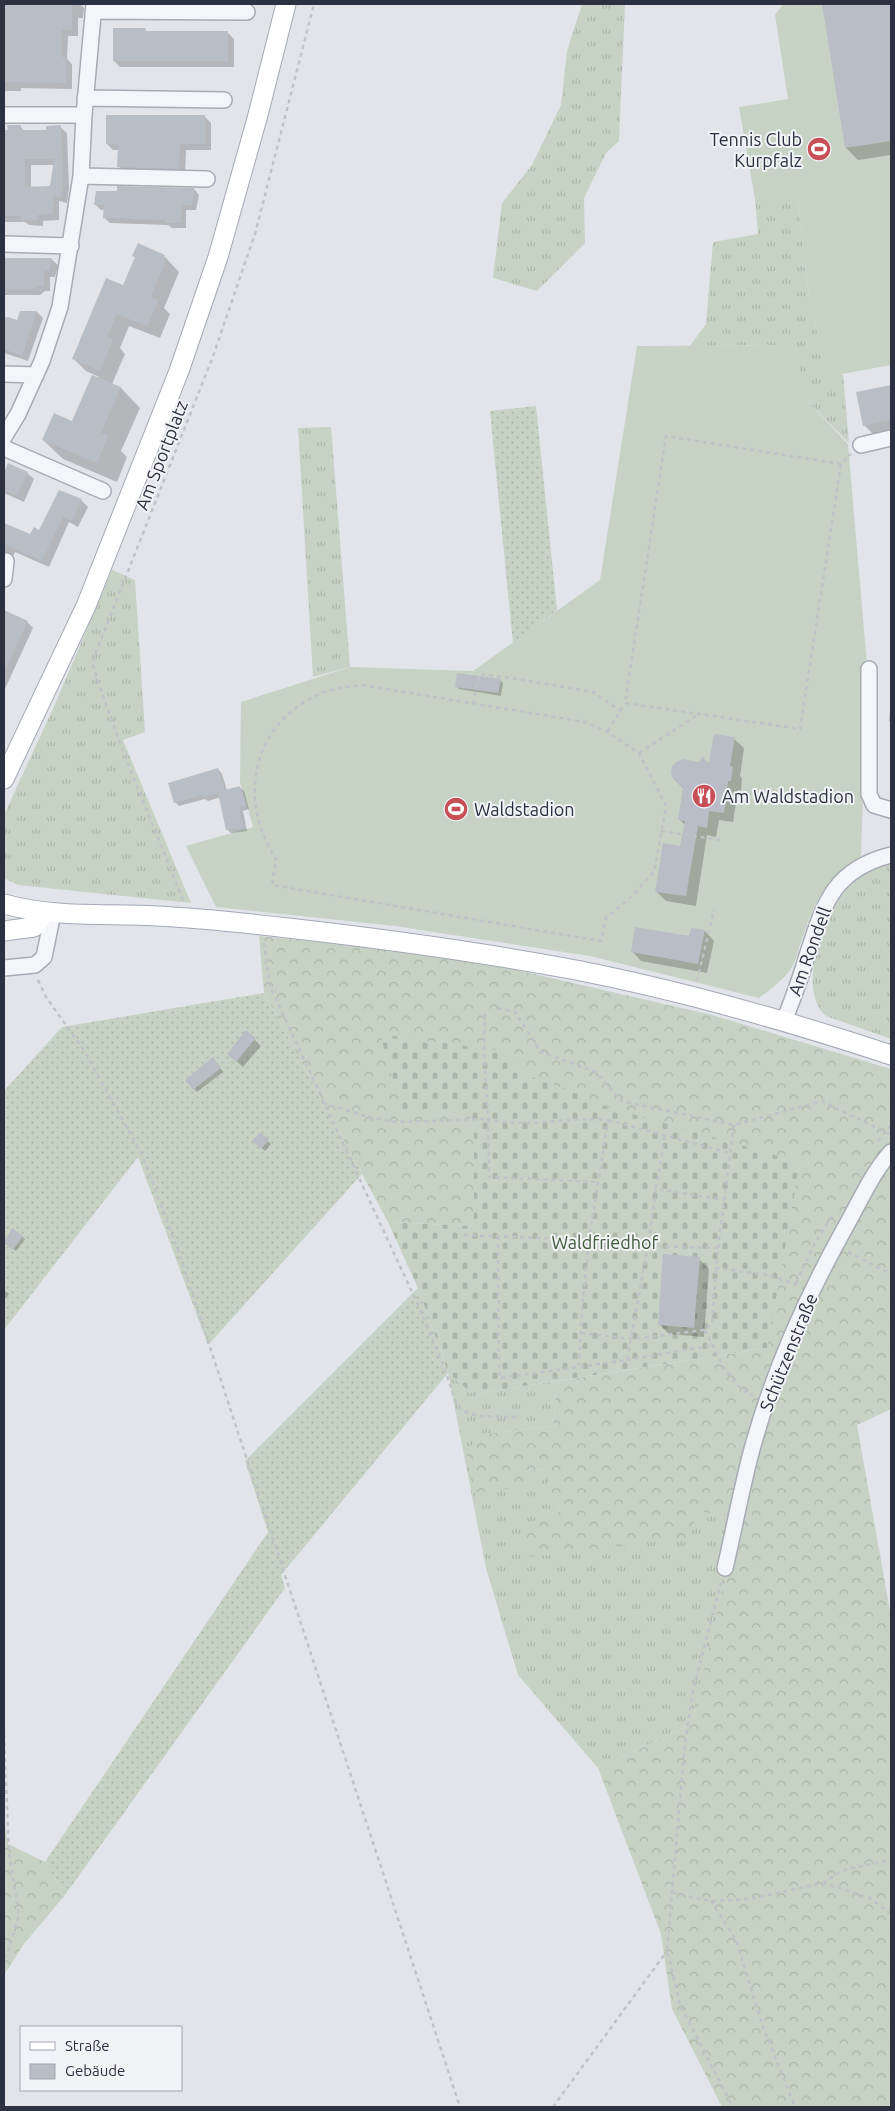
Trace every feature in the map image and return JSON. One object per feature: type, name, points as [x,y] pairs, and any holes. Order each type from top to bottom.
[{"type":"main road","points":[[4,779],[86,606],[179,371],[223,238],[258,115],[286,4]]},
{"type":"main road","points":[[4,904],[49,913],[157,916],[261,925],[404,941],[577,971],[672,992],[784,1021],[891,1055]]},
{"type":"main road","points":[[4,931],[34,927],[49,913]]},
{"type":"street","points":[[4,437],[18,414],[36,375],[60,307],[71,246],[80,176],[94,7],[247,12]]},
{"type":"street","points":[[85,98],[224,100]]},
{"type":"street","points":[[4,115],[84,115]]},
{"type":"street","points":[[80,176],[208,179]]},
{"type":"street","points":[[4,244],[71,246]]},
{"type":"street","points":[[4,374],[36,375]]},
{"type":"street","points":[[862,445],[891,438]]},
{"type":"street","points":[[4,448],[103,491]]},
{"type":"street","points":[[4,579],[6,561]]},
{"type":"street","points":[[869,669],[869,794],[874,805],[891,810]]},
{"type":"street","name":"Am Rondell","points":[[784,1021],[807,958],[816,926],[832,893],[856,870],[871,861],[891,855]]},
{"type":"street","points":[[4,968],[35,965],[44,957],[49,913]]},
{"type":"street","name":"Schützenstraße","points":[[725,1568],[738,1516],[740,1494],[767,1402],[781,1362],[806,1304],[835,1245],[868,1186],[891,1152]]},
{"type":"path","name":"Am Sportplatz","points":[[185,905],[144,804],[92,662],[208,367],[255,234],[314,4]]},
{"type":"path","points":[[608,732],[625,703],[666,436],[841,464]]},
{"type":"path","points":[[625,703],[800,729],[841,464],[862,445]]},
{"type":"path","points":[[473,704],[480,674],[593,692],[621,711]]},
{"type":"path","points":[[362,686],[585,722],[608,732],[639,753],[666,806],[654,872],[627,901],[606,918],[601,941],[272,885],[276,859],[266,844],[258,822],[254,801],[254,781],[257,765],[264,746],[276,728],[299,705],[321,693],[362,686]]},
{"type":"path","points":[[639,753],[700,714]]},
{"type":"path","points":[[661,831],[720,840]]},
{"type":"path","points":[[696,985],[714,910]]},
{"type":"path","points":[[261,925],[270,986],[418,1305],[444,1367],[455,1400],[460,1408],[468,1413],[479,1416],[520,1417]]},
{"type":"path","points":[[35,965],[39,985],[85,1052],[142,1155],[178,1250],[460,2107]]},
{"type":"path","points":[[498,1008],[515,1012],[540,1052],[596,1072],[621,1100],[734,1125],[822,1101],[891,1135]]},
{"type":"path","points":[[485,1014],[484,1049],[489,1177],[598,1182]]},
{"type":"path","points":[[323,1103],[372,1118],[396,1122],[488,1119],[512,1124],[589,1118],[608,1120],[730,1153]]},
{"type":"path","points":[[579,1366],[589,1240],[608,1120]]},
{"type":"path","points":[[581,1333],[631,1339],[705,1330],[712,1323],[718,1248],[734,1125]]},
{"type":"path","points":[[627,1360],[648,1246],[665,1136]]},
{"type":"path","points":[[656,1189],[724,1200]]},
{"type":"path","points":[[464,1235],[589,1240],[648,1246],[718,1248]]},
{"type":"path","points":[[498,1236],[500,1378],[627,1360],[713,1345]]},
{"type":"path","points":[[835,1245],[891,1274]]},
{"type":"path","points":[[716,1268],[768,1275],[796,1283]]},
{"type":"path","points":[[705,1330],[733,1382],[743,1391],[767,1402]]},
{"type":"path","points":[[725,1568],[693,1690],[667,1950],[680,2005],[733,2107]]},
{"type":"path","points":[[4,1734],[9,1854],[19,1915],[4,1959]]},
{"type":"path","points":[[673,1893],[711,1901],[750,1899],[824,1883],[843,1870],[891,1860]]},
{"type":"path","points":[[824,1883],[870,1898],[891,1914]]},
{"type":"path","points":[[711,1901],[736,1940],[763,2027],[795,2107]]},
{"type":"path","points":[[553,2107],[667,1950]]},
{"type":"green space","points":[[582,4],[625,4],[619,141],[606,153],[584,198],[585,243],[537,291],[493,278],[502,203],[532,165],[561,105],[567,51]]},
{"type":"green space","name":"Tennis Club Kurpfalz","points":[[783,4],[891,4],[891,365],[826,377],[808,289],[797,192],[755,199],[739,107],[788,99],[775,15]]},
{"type":"green space","points":[[797,191],[808,289],[826,376],[843,374],[849,443],[811,405],[791,345],[690,346],[706,324],[713,242],[758,234],[755,199]]},
{"type":"green space","points":[[792,345],[811,405],[848,444],[867,665],[861,857],[837,874],[822,893],[811,914],[794,964],[780,982],[759,998],[590,956],[395,926],[216,907],[186,846],[253,827],[240,782],[241,702],[350,667],[473,671],[600,580],[637,346]]},
{"type":"green space","points":[[536,406],[557,610],[513,644],[490,411]]},
{"type":"green space","points":[[331,427],[350,667],[313,677],[298,428]]},
{"type":"green space","points":[[112,570],[135,580],[145,732],[123,740],[191,903],[18,885],[4,878],[4,815],[56,702]]},
{"type":"green space","points":[[891,864],[891,1039],[826,1016],[817,1004],[813,988],[813,970],[823,933],[830,915],[839,900],[857,879],[873,870]]},
{"type":"green space","points":[[259,936],[368,947],[491,964],[712,1015],[891,1069],[891,1409],[857,1425],[891,1617],[891,2107],[722,2107],[672,2009],[661,1934],[598,1768],[692,1724],[738,1521],[697,1510],[690,1537],[530,1557],[522,1528],[560,1512],[542,1469],[526,1471],[521,1487],[473,1493],[466,1451],[483,1434],[553,1426],[557,1381],[767,1348],[474,1130],[474,1226],[388,1222],[264,993]]},
{"type":"green space","points":[[264,993],[362,1174],[208,1345],[138,1157],[4,1330],[4,1091],[62,1027]]},
{"type":"green space","name":"Waldfriedhof","points":[[380,1034],[508,1052],[526,1075],[571,1091],[597,1104],[800,1162],[767,1348],[473,1394],[448,1373],[418,1288],[388,1222],[474,1226],[474,1130],[469,1113],[402,1111]]},
{"type":"green space","points":[[418,1288],[448,1373],[281,1575],[285,1588],[65,1895],[45,1862],[268,1532],[245,1461]]},
{"type":"green space","points":[[448,1373],[473,1394],[557,1381],[553,1426],[483,1434],[526,1471],[542,1469],[560,1512],[697,1510],[739,1521],[692,1724],[598,1768],[518,1675],[486,1568]]},
{"type":"green space","points":[[4,1818],[8,1844],[45,1862],[65,1895],[24,1944],[4,1975]]},
{"type":"building","points":[[4,4],[72,4],[72,30],[62,30],[61,57],[66,57],[66,83],[4,82]]},
{"type":"building","points":[[822,4],[891,4],[891,141],[845,148]]},
{"type":"building","points":[[113,28],[145,28],[146,31],[228,31],[228,61],[113,61]]},
{"type":"building","points":[[106,115],[205,115],[205,144],[180,144],[179,169],[117,167],[118,144],[106,144]]},
{"type":"building","points":[[7,125],[21,125],[21,130],[46,130],[46,126],[61,125],[63,181],[61,198],[53,196],[53,214],[37,215],[37,220],[21,220],[21,216],[4,216],[4,130],[8,130]],"holes":[[[25,159],[54,159],[50,186],[25,187]]]},
{"type":"building","points":[[117,186],[194,188],[194,196],[191,205],[181,205],[181,223],[165,223],[165,220],[103,218],[104,205],[94,205],[96,191],[117,191]]},
{"type":"building","points":[[138,243],[165,255],[164,257],[167,258],[151,297],[159,300],[147,326],[117,314],[107,337],[113,340],[100,371],[72,359],[106,278],[123,285],[135,257],[132,256]]},
{"type":"building","points":[[4,258],[52,258],[49,271],[44,271],[44,285],[39,285],[34,289],[4,289]]},
{"type":"building","points":[[20,311],[37,311],[22,356],[4,349],[4,318],[8,317],[17,320]]},
{"type":"building","points":[[92,375],[121,387],[101,433],[108,436],[97,463],[42,440],[54,413],[72,421]]},
{"type":"building","points":[[891,385],[891,420],[863,426],[856,392]]},
{"type":"building","points":[[8,463],[28,472],[17,496],[4,491],[4,473]]},
{"type":"building","points":[[59,490],[82,499],[72,521],[63,517],[42,561],[4,544],[4,523],[30,534],[34,527],[39,530]]},
{"type":"building","points":[[4,610],[28,621],[4,672]]},
{"type":"building","points":[[457,673],[501,679],[498,693],[455,687]]},
{"type":"building","points":[[714,734],[735,737],[730,766],[733,767],[731,781],[728,781],[724,813],[709,811],[707,828],[698,826],[686,896],[655,892],[663,843],[680,846],[685,821],[678,820],[683,787],[674,780],[671,774],[672,767],[676,762],[683,759],[699,762],[702,757],[709,763]]},
{"type":"building","points":[[218,768],[225,790],[240,786],[246,805],[239,807],[243,828],[226,830],[218,793],[203,798],[202,795],[174,803],[168,783]]},
{"type":"building","points":[[635,927],[689,936],[691,928],[705,930],[698,964],[631,952]]},
{"type":"building","points":[[246,1030],[256,1038],[236,1062],[227,1054]]},
{"type":"building","points":[[213,1057],[221,1068],[193,1090],[185,1080]]},
{"type":"building","points":[[260,1132],[269,1140],[261,1149],[252,1141]]},
{"type":"building","points":[[12,1228],[23,1236],[13,1250],[4,1243]]},
{"type":"building","points":[[663,1254],[700,1257],[694,1328],[658,1325]]},
{"type":"place","name":"Tennis Club Kurpfalz","points":[[819,149]]},
{"type":"place","name":"Am Waldstadion","points":[[704,796]]},
{"type":"place","name":"Waldstadion","points":[[456,809]]}]
